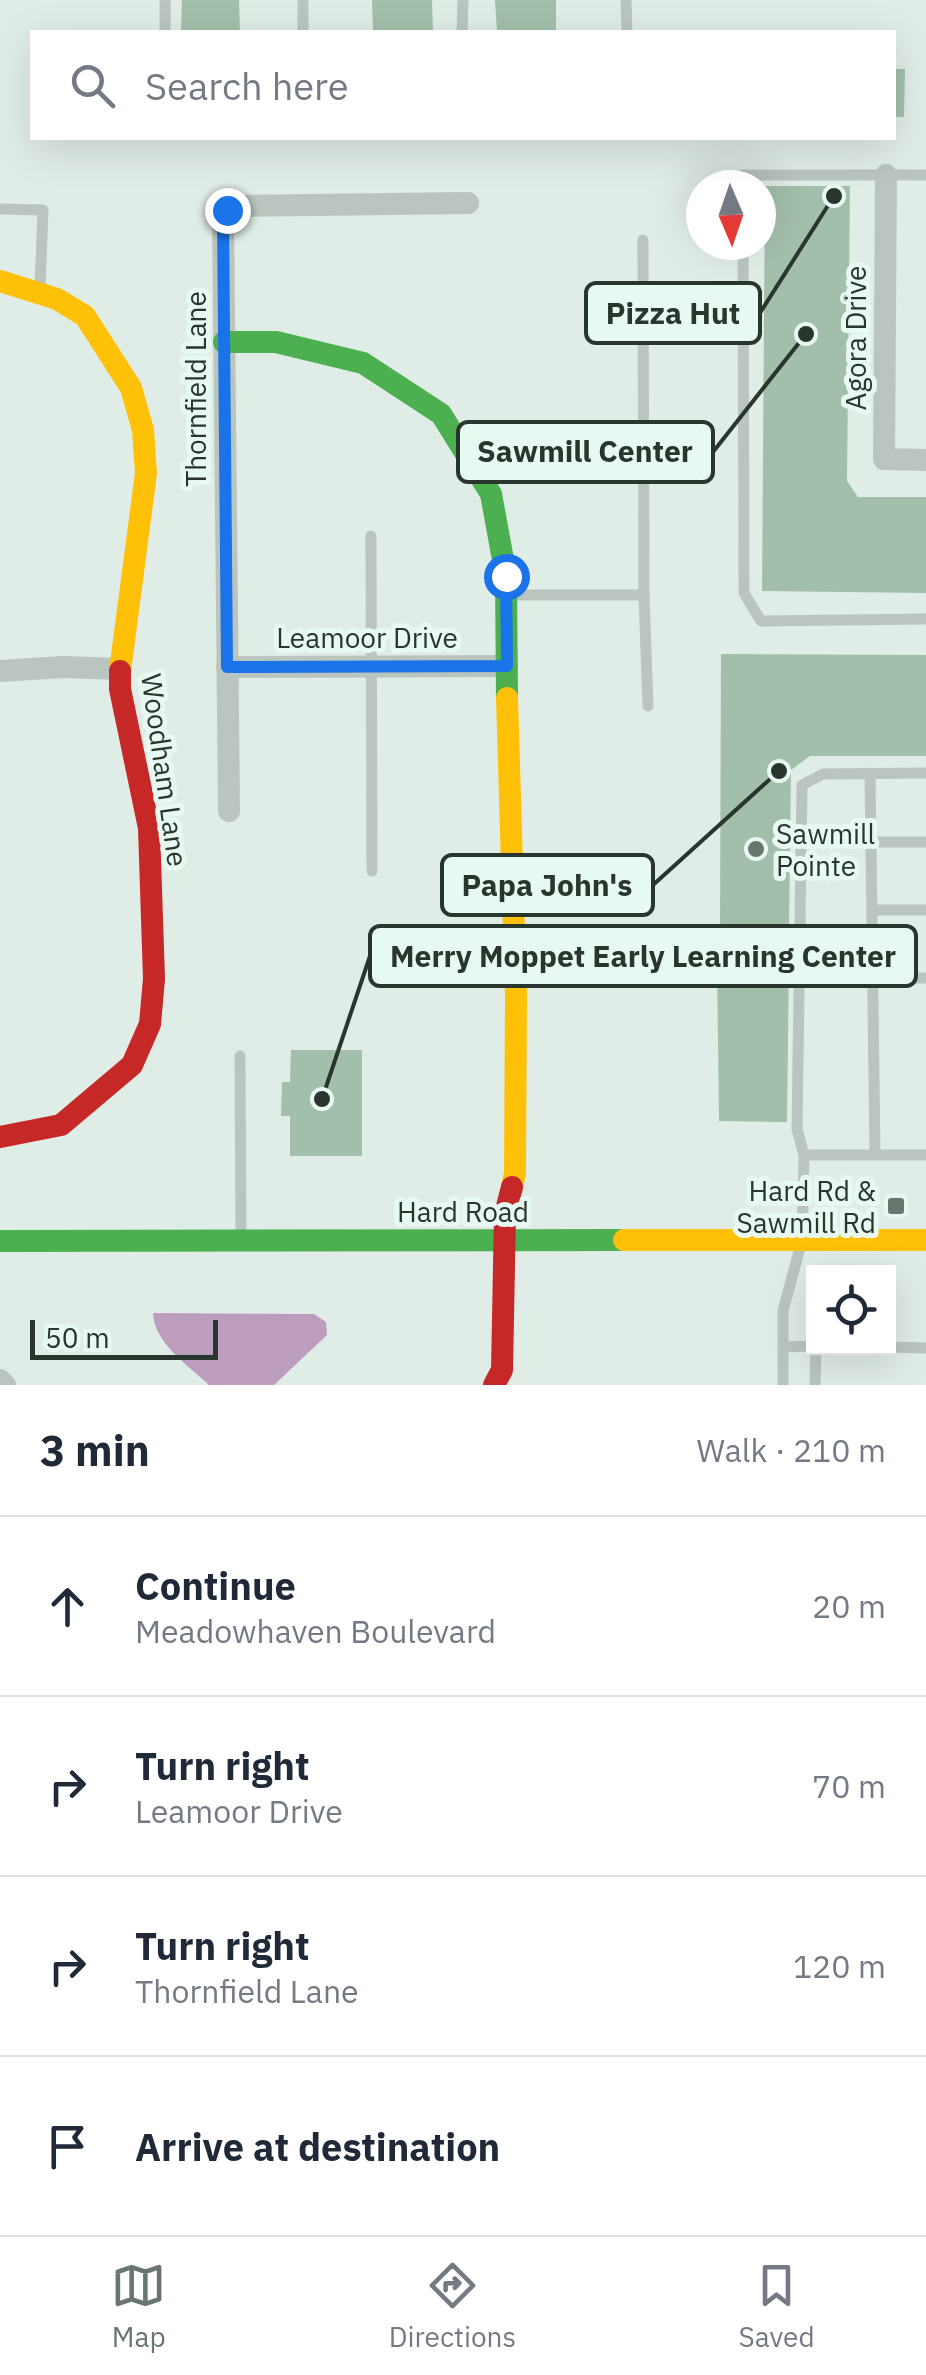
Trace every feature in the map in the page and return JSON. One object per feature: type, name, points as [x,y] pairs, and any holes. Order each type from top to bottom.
[{"type":"street","name":"Agora Drive","points":[[886,175],[884,460],[926,460]]},
{"type":"street","name":"Thornfield Lane","points":[[229,811],[223,217],[233,206],[468,203]]},
{"type":"street","name":"Woodham Lane","points":[[0,281],[40,292],[85,316],[131,388],[143,430],[146,473],[120,689],[149,828],[154,978],[150,1024],[132,1066],[61,1125],[0,1137]]},
{"type":"street","points":[[224,342],[276,342],[363,363],[441,414],[492,494],[506,576],[517,1104],[515,1173],[505,1214],[502,1370],[494,1385]]},
{"type":"street","name":"Leamoor Drive","points":[[227,667],[507,666]]},
{"type":"street","points":[[0,671],[120,669]]},
{"type":"street","name":"Hard Road","points":[[0,1241],[926,1240]]},
{"type":"lane","points":[[165,30],[166,0]]},
{"type":"lane","points":[[303,0],[303,30]]},
{"type":"lane","points":[[462,0],[462,30]]},
{"type":"lane","points":[[626,0],[626,30]]},
{"type":"lane","points":[[776,175],[926,175]]},
{"type":"lane","points":[[0,209],[43,210],[40,292]]},
{"type":"lane","points":[[643,240],[648,706]]},
{"type":"lane","points":[[742,260],[744,593],[761,621],[926,619]]},
{"type":"lane","points":[[371,536],[372,871]]},
{"type":"lane","points":[[506,595],[644,595]]},
{"type":"lane","points":[[783,1385],[783,1311],[802,1240],[804,1155],[797,1129],[802,786],[823,774],[926,773]]},
{"type":"lane","points":[[870,774],[875,1155]]},
{"type":"lane","points":[[871,842],[926,842]]},
{"type":"lane","points":[[872,910],[926,910]]},
{"type":"lane","points":[[872,978],[926,978]]},
{"type":"lane","points":[[240,1056],[240,1241]]},
{"type":"lane","points":[[804,1155],[926,1155]]},
{"type":"lane","points":[[783,1347],[806,1347]]},
{"type":"lane","points":[[896,1348],[926,1348]]},
{"type":"lane","points":[[815,1355],[815,1385]]},
{"type":"shaded area","points":[[153,1313],[314,1314],[326,1322],[327,1335],[274,1385],[209,1385],[166,1344]]},
{"type":"building","points":[[182,0],[239,0],[240,30],[181,30]]},
{"type":"building","points":[[372,0],[432,0],[433,30],[373,30]]},
{"type":"building","points":[[495,0],[556,0],[556,30],[497,30]]},
{"type":"building","points":[[896,69],[905,69],[904,117],[896,117]]},
{"type":"building","points":[[776,186],[850,186],[847,481],[858,497],[926,497],[926,593],[762,591],[764,260],[776,260]]},
{"type":"building","name":"Sawmill Pointe","points":[[721,654],[926,655],[926,756],[810,756],[791,770],[789,928],[720,928]]},
{"type":"building","points":[[789,959],[787,1122],[719,1121],[717,961]]},
{"type":"building","points":[[291,1050],[362,1050],[362,1156],[290,1156],[290,1116],[281,1116],[282,1082],[290,1082]]},
{"type":"traffic: fast","points":[[224,342],[276,342],[363,363],[441,414],[491,494],[506,576],[507,698]]},
{"type":"traffic: fast","points":[[0,1241],[624,1240]]},
{"type":"traffic: slow","points":[[0,281],[57,299],[85,316],[131,388],[143,430],[146,473],[120,671]]},
{"type":"traffic: slow","points":[[507,698],[516,997],[512,1187]]},
{"type":"traffic: slow","points":[[624,1240],[926,1240]]},
{"type":"traffic: jam","points":[[0,1137],[61,1125],[132,1065],[150,1024],[154,979],[149,828],[120,689],[120,671]]},
{"type":"traffic: jam","points":[[494,1385],[502,1370],[505,1214],[512,1187]]},
{"type":"place","name":"Pizza Hut","points":[[834,196]]},
{"type":"place","name":"Sawmill Center","points":[[806,334]]},
{"type":"place","name":"Papa John's","points":[[779,771]]},
{"type":"place","name":"Sawmill Pointe","points":[[756,849]]},
{"type":"place","name":"Merry Moppet Early Learning Center","points":[[322,1099]]},
{"type":"place","name":"Hard Rd & Sawmill Rd","points":[[896,1206]]},
{"type":"route","points":[[227,210],[223,217],[227,667],[507,666],[506,576]]}]
